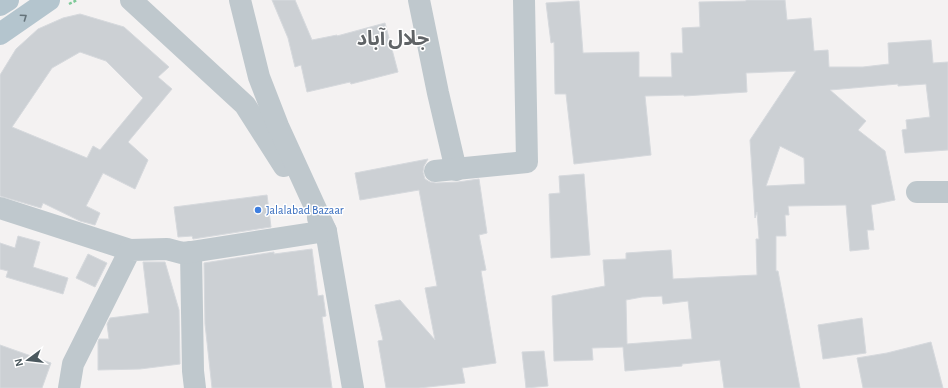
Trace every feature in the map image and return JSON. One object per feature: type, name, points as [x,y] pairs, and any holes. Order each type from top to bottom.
[{"type":"main road","points":[[0,5],[8,0]]},
{"type":"main road","points":[[0,34],[48,0]]},
{"type":"street","points":[[131,0],[245,105],[326,231]]},
{"type":"street","points":[[240,0],[259,76],[278,126],[326,231],[353,388]]},
{"type":"street","points":[[420,0],[438,92],[445,170],[527,162],[524,0]]},
{"type":"street","points":[[917,192],[948,192]]},
{"type":"street","points":[[0,208],[130,250],[167,249],[182,253],[326,231]]},
{"type":"street","points":[[69,388],[73,364],[130,250]]},
{"type":"street","points":[[191,252],[193,371],[195,388]]},
{"type":"building","points":[[272,0],[295,0],[312,40],[337,36],[385,23],[398,72],[351,84],[350,82],[307,92],[301,65],[295,67],[288,38]]},
{"type":"building","points":[[785,0],[787,20],[811,18],[814,51],[828,50],[829,67],[863,67],[889,64],[888,43],[931,40],[933,63],[948,62],[948,150],[905,153],[902,130],[907,129],[906,120],[930,117],[926,84],[898,86],[898,84],[830,90],[866,121],[858,130],[885,151],[895,200],[871,205],[874,230],[867,230],[869,249],[850,251],[846,205],[788,206],[789,215],[785,215],[786,236],[776,236],[776,271],[778,271],[800,388],[724,388],[720,360],[682,364],[682,366],[625,371],[623,347],[592,348],[593,360],[554,361],[552,296],[605,286],[603,260],[626,259],[626,253],[671,250],[673,279],[757,275],[756,239],[759,239],[757,212],[755,218],[750,140],[796,71],[746,73],[747,92],[684,96],[645,96],[651,155],[574,164],[566,94],[555,94],[554,42],[551,43],[546,3],[579,1],[583,53],[639,52],[639,77],[672,77],[671,53],[683,53],[682,28],[700,27],[699,2]],"holes":[[[780,146],[804,158],[805,184],[766,186]],[[662,296],[663,304],[688,301],[692,339],[627,344],[626,300],[642,297]]]},
{"type":"building","points":[[80,14],[124,27],[169,67],[158,77],[172,89],[128,142],[148,160],[135,189],[103,173],[86,206],[100,213],[95,225],[80,221],[43,203],[41,208],[0,196],[0,75],[16,49],[38,29],[63,18]],"holes":[[[80,52],[106,61],[143,98],[100,150],[93,146],[87,158],[12,127],[52,68]]]},
{"type":"building","points":[[428,159],[424,166],[423,172],[425,179],[430,182],[458,182],[479,179],[487,233],[479,235],[486,270],[481,271],[496,363],[462,368],[465,383],[419,388],[386,388],[378,341],[383,340],[375,305],[400,300],[435,340],[425,288],[437,286],[419,190],[360,200],[355,173]]},
{"type":"building","points":[[584,174],[590,255],[551,258],[549,194],[560,193],[559,176]]},
{"type":"building","points":[[267,195],[271,227],[193,239],[192,236],[178,237],[174,207]]},
{"type":"building","points":[[18,236],[40,242],[33,267],[68,278],[63,294],[6,277],[8,271],[0,269],[0,243],[15,248]]},
{"type":"building","points":[[312,249],[318,296],[323,295],[326,316],[322,317],[332,388],[212,388],[205,324],[204,263],[274,252],[274,254]]},
{"type":"building","points":[[88,254],[107,263],[95,287],[76,278]]},
{"type":"building","points":[[143,262],[165,262],[179,310],[180,364],[140,369],[98,370],[98,342],[99,339],[109,339],[107,324],[110,318],[149,313]]},
{"type":"building","points":[[862,318],[866,353],[823,359],[818,325]]},
{"type":"building","points":[[931,342],[943,388],[863,388],[857,358],[887,353]]},
{"type":"building","points":[[0,345],[51,363],[42,388],[0,388]]},
{"type":"building","points":[[544,351],[548,386],[526,388],[522,352]]},
{"type":"place","name":"Jalalabad Bazaar","points":[[258,210]]},
{"type":"district","name":"جلال آباد","points":[[393,38]]}]
